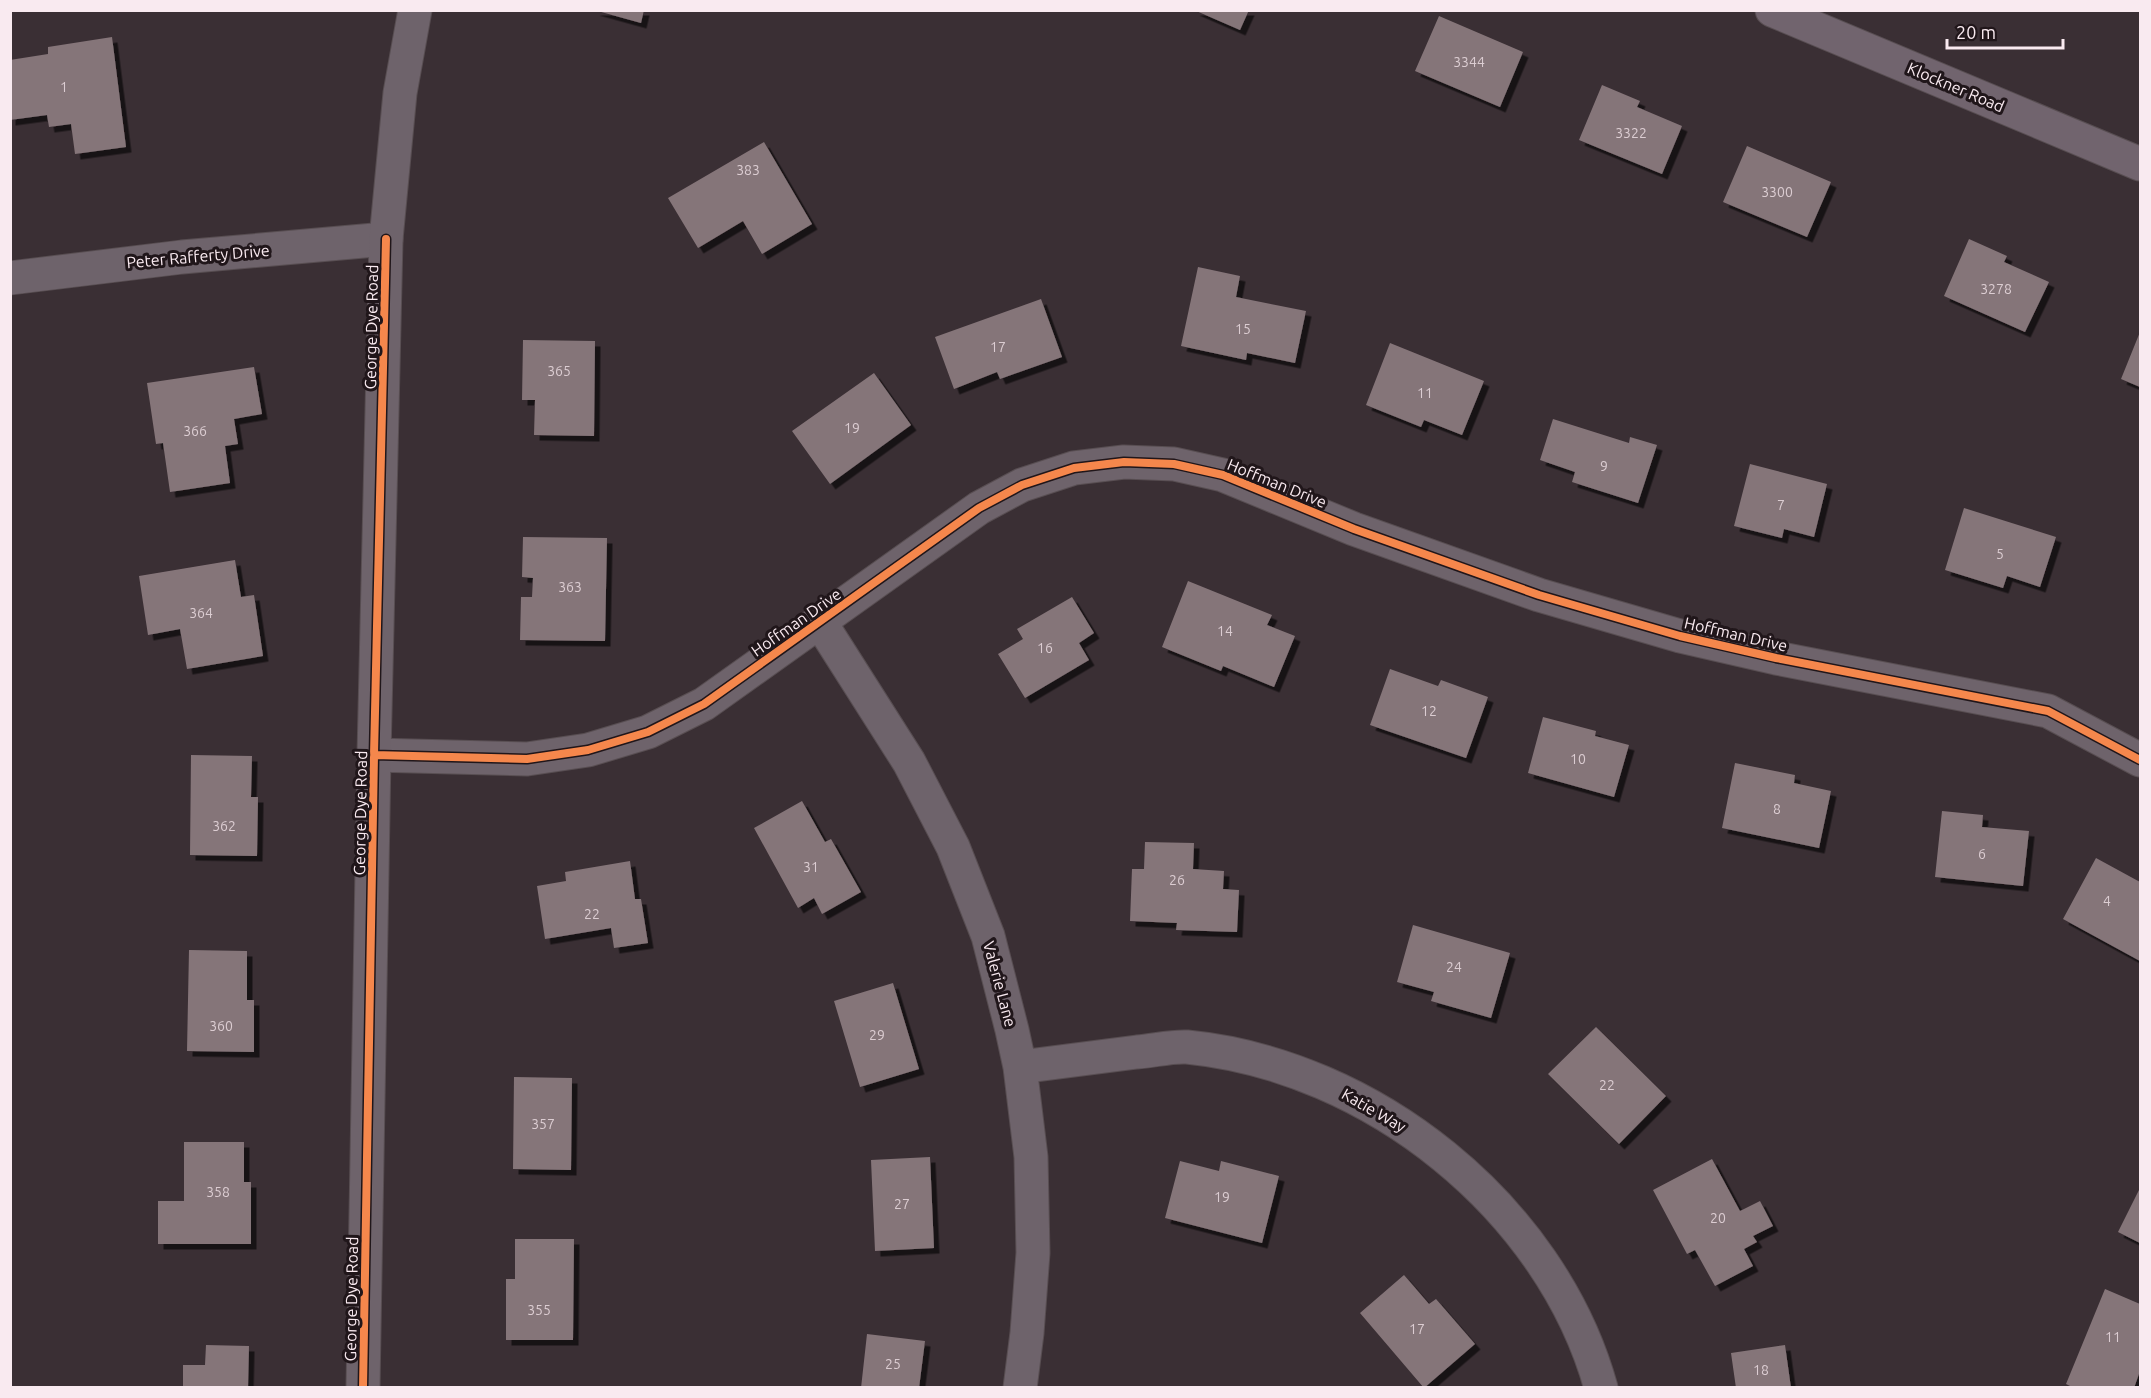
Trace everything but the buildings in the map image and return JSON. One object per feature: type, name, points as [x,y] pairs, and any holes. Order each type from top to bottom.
[{"type":"main road","name":"Klockner Road","points":[[1772,10],[2140,164]]},
{"type":"street","name":"George Dye Road","points":[[363,1388],[386,239],[400,93],[415,10]]},
{"type":"street","name":"Peter Rafferty Drive","points":[[10,278],[182,257],[386,239]]},
{"type":"street","name":"Hoffman Drive","points":[[374,755],[527,759],[588,750],[648,732],[704,704],[979,508],[1022,485],[1074,468],[1124,462],[1174,464],[1223,475],[1354,529],[1539,595],[1680,636],[1776,658],[2048,711],[2140,760]]},
{"type":"street","name":"Valerie Lane","points":[[820,622],[909,762],[953,847],[988,936],[1020,1067],[1031,1157],[1032,1253],[1027,1333],[1020,1388]]},
{"type":"street","name":"Katie Way","points":[[1020,1067],[1185,1047],[1252,1059],[1317,1080],[1379,1110],[1436,1148],[1487,1194],[1531,1246],[1567,1305],[1595,1367],[1601,1388]]},
{"type":"cycle path","points":[[363,1388],[386,239]]},
{"type":"cycle path","points":[[374,755],[527,759],[588,750],[648,732],[704,704],[979,508],[1022,485],[1074,468],[1124,462],[1174,464],[1223,475],[1354,529],[1539,595],[1680,636],[1776,658],[2048,711],[2140,760]]}]
